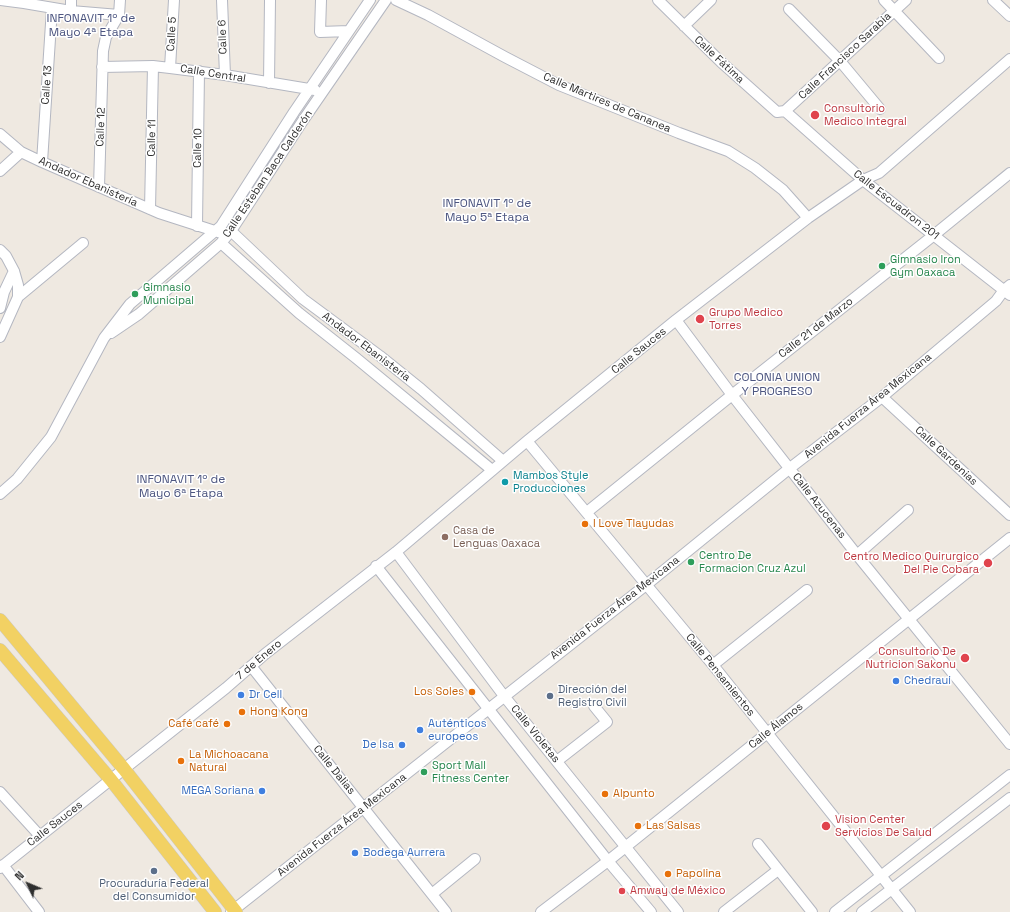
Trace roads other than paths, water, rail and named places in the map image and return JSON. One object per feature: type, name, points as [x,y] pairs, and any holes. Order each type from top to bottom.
[{"type":"main road","points":[[0,620],[124,770],[234,911]]},
{"type":"main road","points":[[0,650],[111,780],[215,912]]},
{"type":"main road","points":[[18,672],[33,659]]},
{"type":"street","points":[[0,10],[0,0],[24,1],[71,11],[119,15],[120,0]]},
{"type":"street","points":[[71,0],[71,11]]},
{"type":"street","name":"Calle 5","points":[[170,68],[174,0]]},
{"type":"street","name":"Calle 6","points":[[222,0],[225,75]]},
{"type":"street","points":[[269,83],[270,0]]},
{"type":"street","points":[[321,0],[320,32],[349,31]]},
{"type":"street","name":"Calle Esteban Baca Calderón","points":[[0,494],[16,479],[51,437],[104,338],[130,304],[217,231],[370,0]]},
{"type":"street","name":"Calle Esteban Baca Calderón","points":[[104,338],[139,314],[226,237],[245,212],[261,184],[386,0]]},
{"type":"street","name":"Calle Martires de Cananea","points":[[396,0],[428,15],[559,85],[728,151],[755,168],[783,190],[808,218]]},
{"type":"street","name":"Calle Fátima","points":[[658,0],[777,112],[785,111]]},
{"type":"street","points":[[684,26],[711,0]]},
{"type":"street","points":[[884,0],[939,58]]},
{"type":"street","name":"Calle Francisco Sarabia","points":[[785,111],[906,0]]},
{"type":"street","points":[[993,0],[1010,16]]},
{"type":"street","name":"Calle 13","points":[[42,162],[52,8]]},
{"type":"street","points":[[790,9],[840,61],[880,109]]},
{"type":"street","name":"Calle 12","points":[[99,187],[103,51],[106,38],[119,15]]},
{"type":"street","name":"Calle Sauces","points":[[396,552],[527,441],[676,320],[808,218],[863,180],[879,173],[1010,60]]},
{"type":"street","name":"Calle Central","points":[[102,67],[153,66],[199,71],[323,91]]},
{"type":"street","name":"Calle 11","points":[[150,209],[153,66]]},
{"type":"street","name":"Calle 10","points":[[197,226],[199,71]]},
{"type":"street","name":"Calle Escuadron 201","points":[[785,111],[863,180],[1008,292]]},
{"type":"street","name":"Andador Ebanistería","points":[[0,134],[21,152],[42,162],[150,209],[197,226],[217,231],[303,299],[380,356],[421,389],[503,461]]},
{"type":"street","points":[[0,171],[21,152]]},
{"type":"street","name":"Calle 21 de Marzo","points":[[587,512],[1010,173]]},
{"type":"street","points":[[251,178],[261,184]]},
{"type":"street","name":"Andador Ebanistería","points":[[226,237],[300,314],[492,470]]},
{"type":"street","points":[[18,297],[83,243]]},
{"type":"street","points":[[0,250],[6,256],[14,271],[18,285],[18,297],[0,337]]},
{"type":"street","points":[[0,308],[4,292],[14,271]]},
{"type":"street","name":"Avenida Fuerza Área Mexicana","points":[[234,911],[646,585],[790,468],[882,397],[1008,292]]},
{"type":"street","name":"Calle Azucenas","points":[[676,320],[732,395],[857,555],[1010,744]]},
{"type":"street","name":"Calle Gardenias","points":[[882,397],[1010,515]]},
{"type":"street","name":"Calle Pensamientos","points":[[527,441],[713,665],[910,912]]},
{"type":"street","points":[[857,555],[908,510]]},
{"type":"street","name":"Calle Álamos","points":[[541,912],[608,861],[1010,538]]},
{"type":"street","name":"7 de Enero","points":[[111,780],[376,566],[396,552]]},
{"type":"street","name":"Calle Violetas","points":[[396,552],[504,696],[678,912]]},
{"type":"street","name":"Calle Violetas","points":[[376,566],[608,861],[651,912]]},
{"type":"street","points":[[713,665],[807,590]]},
{"type":"street","name":"Calle Dalias","points":[[251,666],[446,912]]},
{"type":"street","points":[[557,761],[607,722],[594,706]]},
{"type":"street","points":[[834,912],[1010,775]]},
{"type":"street","name":"Calle Sauces","points":[[2,867],[111,780]]},
{"type":"street","points":[[0,792],[40,836]]},
{"type":"street","points":[[862,912],[1010,798]]},
{"type":"street","points":[[758,844],[812,912]]},
{"type":"street","points":[[432,894],[475,859]]},
{"type":"street","points":[[2,867],[39,912]]},
{"type":"street","points":[[724,912],[778,870]]},
{"type":"place","name":"Consultorio Medico Integral","points":[[815,115]]},
{"type":"place","name":"Gimnasio Iron Gym Oaxaca","points":[[882,266]]},
{"type":"place","name":"Gimnasio Municipal","points":[[135,294]]},
{"type":"place","name":"Grupo Medico Torres","points":[[700,319]]},
{"type":"place","name":"Mambos Style Producciones","points":[[505,482]]},
{"type":"place","name":"I Love Tlayudas","points":[[585,524]]},
{"type":"place","name":"Casa de Lenguas Oaxaca","points":[[445,537]]},
{"type":"place","name":"Centro De Formacion Cruz Azul","points":[[691,562]]},
{"type":"place","name":"Centro Medico Quirurgico Del Pie Cobara","points":[[988,563]]},
{"type":"place","name":"Consultorio De Nutricion Sakonu","points":[[965,658]]},
{"type":"place","name":"Chedraui","points":[[896,681]]},
{"type":"place","name":"Los Soles","points":[[472,692]]},
{"type":"place","name":"Dr Cell","points":[[241,695]]},
{"type":"place","name":"Dirección del Registro Civil","points":[[550,696]]},
{"type":"place","name":"Hong Kong","points":[[242,712]]},
{"type":"place","name":"Café café","points":[[227,724]]},
{"type":"place","name":"Auténticos europeos","points":[[420,730]]},
{"type":"place","name":"De Isa","points":[[402,745]]},
{"type":"place","name":"La Michoacana Natural","points":[[181,761]]},
{"type":"place","name":"Sport Mall Fitness Center","points":[[424,772]]},
{"type":"place","name":"MEGA Soriana","points":[[262,791]]},
{"type":"place","name":"Alpunto","points":[[605,794]]},
{"type":"place","name":"Las Salsas","points":[[638,826]]},
{"type":"place","name":"Vision Center Servicios De Salud","points":[[826,826]]},
{"type":"place","name":"Bodega Aurrera","points":[[355,853]]},
{"type":"place","name":"Procuraduría Federal del Consumidor","points":[[154,871]]},
{"type":"place","name":"Papolina","points":[[668,874]]},
{"type":"place","name":"Amway de México","points":[[622,891]]},
{"type":"district","name":"INFONAVIT 1º de Mayo 4ª Etapa","points":[[91,26]]},
{"type":"district","name":"INFONAVIT 1º de Mayo 5ª Etapa","points":[[487,211]]},
{"type":"district","name":"COLONIA UNION Y PROGRESO","points":[[777,385]]},
{"type":"district","name":"INFONAVIT 1º de Mayo 6ª Etapa","points":[[181,487]]}]
